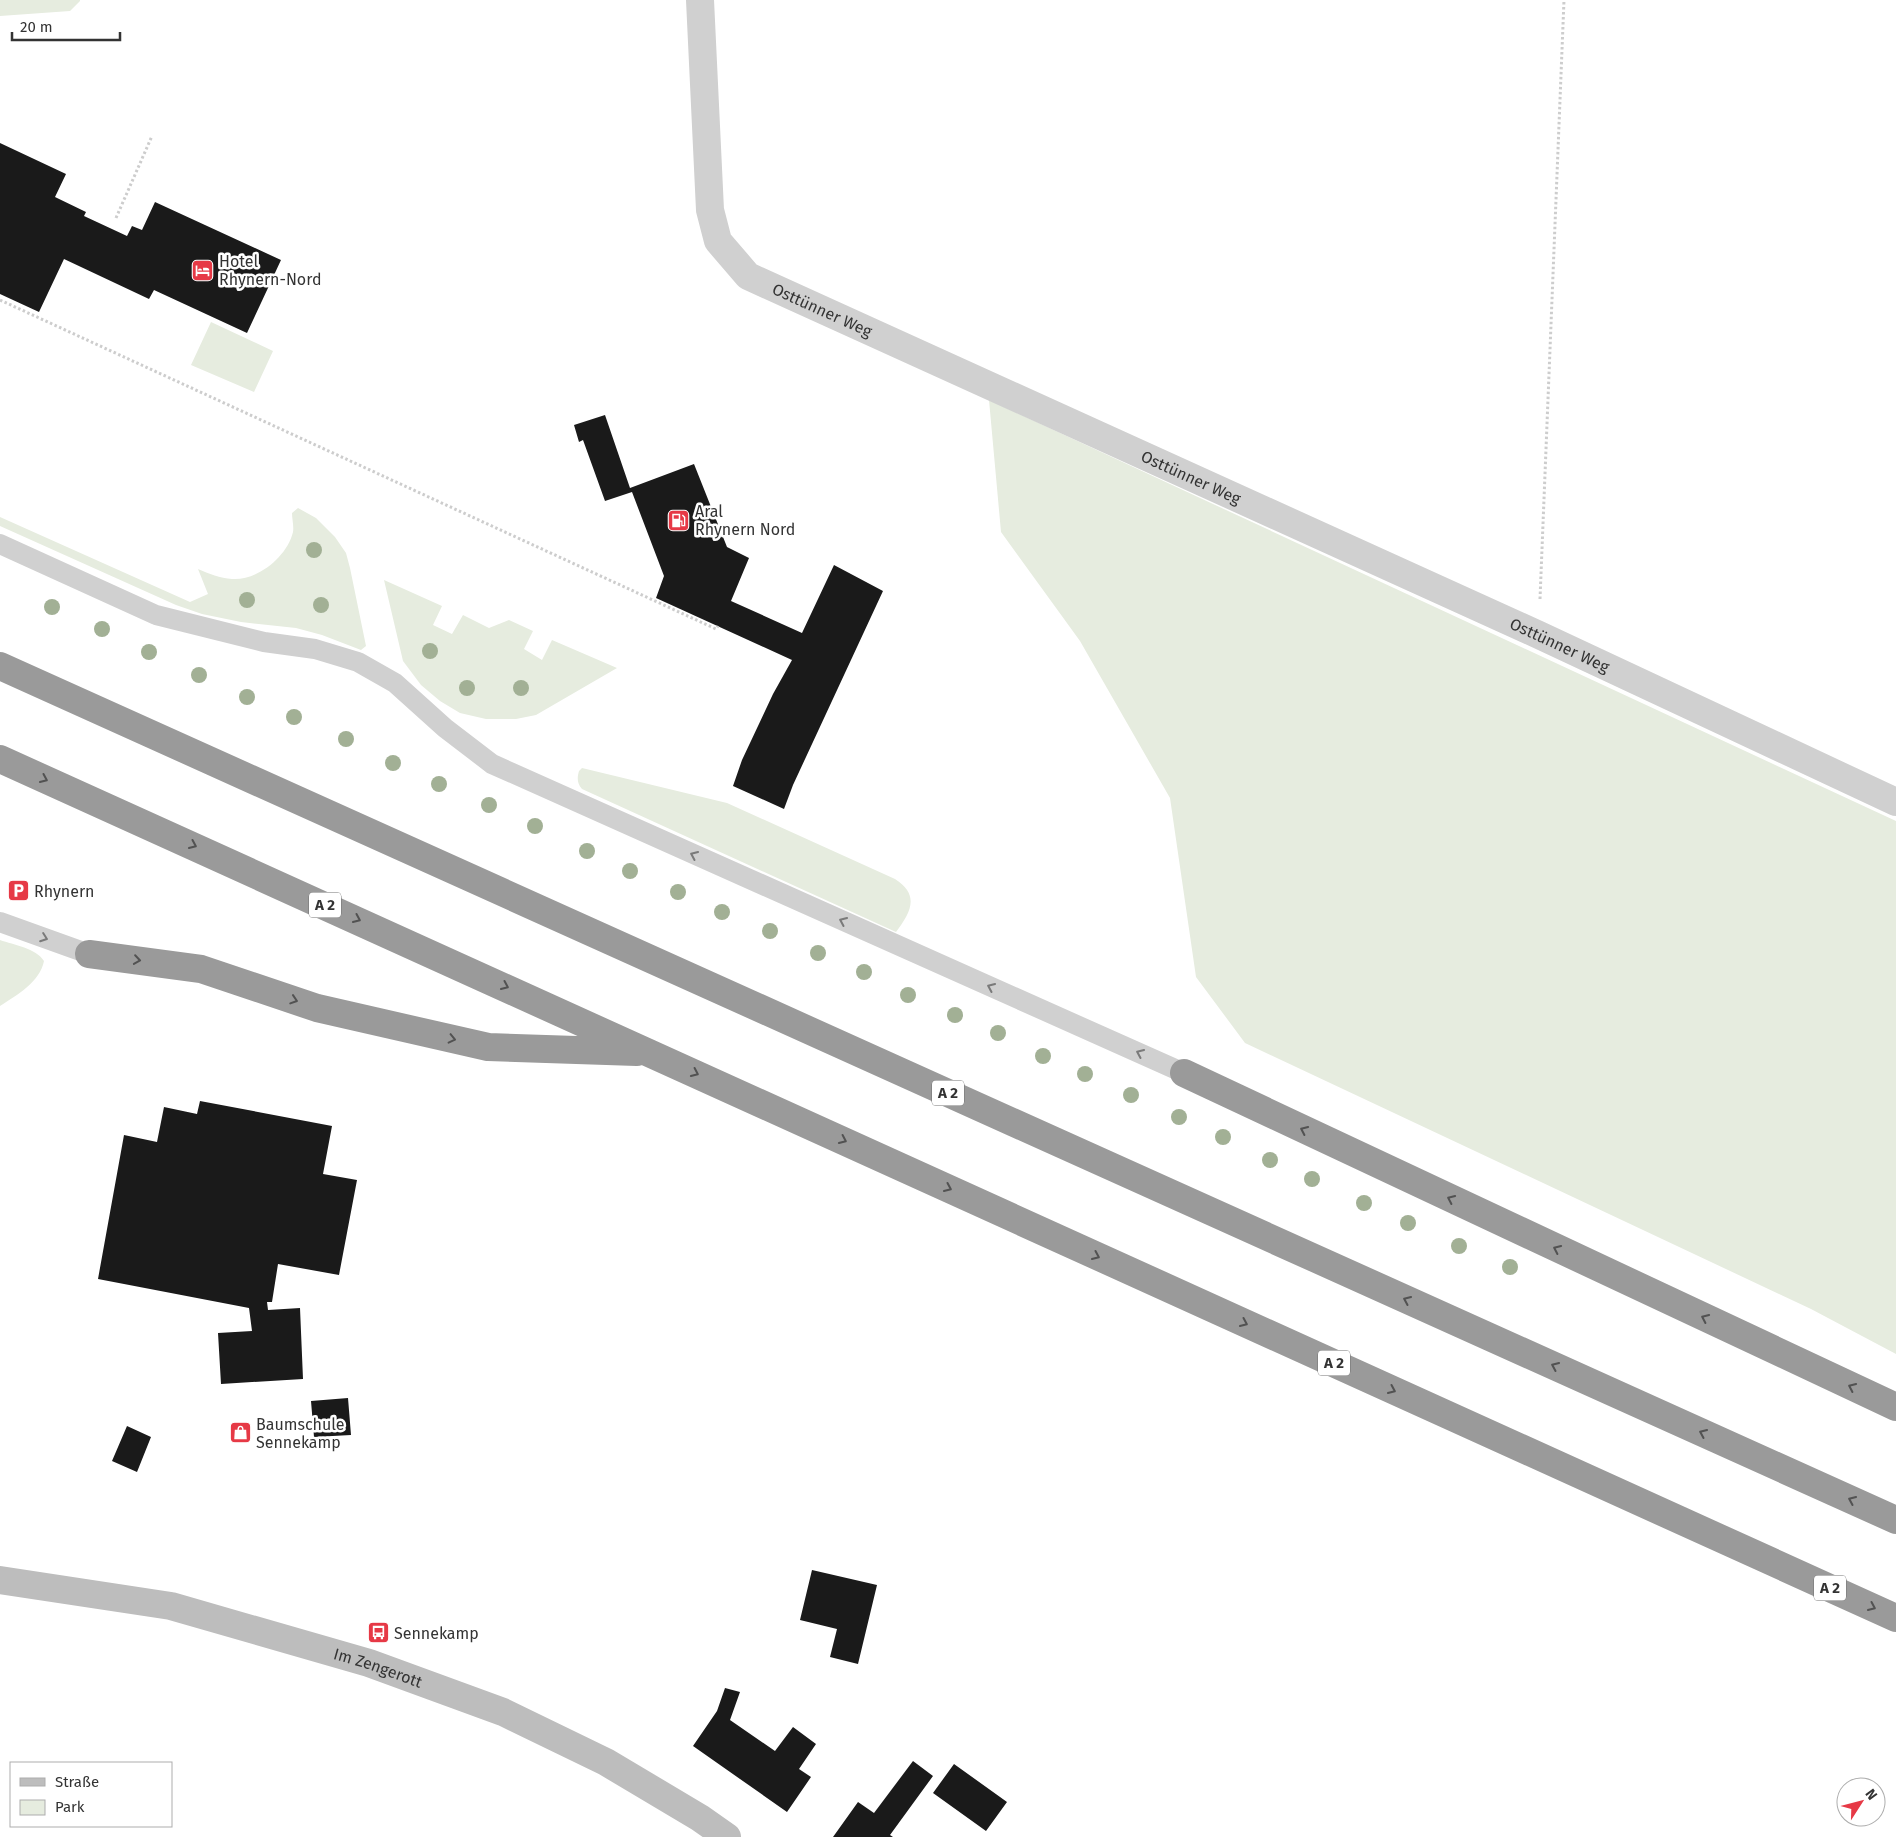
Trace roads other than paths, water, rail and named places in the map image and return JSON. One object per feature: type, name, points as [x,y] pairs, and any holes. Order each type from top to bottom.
[{"type":"highway","name":"A 2","points":[[0,666],[1896,1520]]},
{"type":"highway","name":"A 2","points":[[0,759],[1896,1618]]},
{"type":"highway","points":[[88,954],[200,969],[317,1008],[488,1047],[650,1052]]},
{"type":"highway","points":[[1184,1073],[1896,1407]]},
{"type":"main road","name":"Im Zengerott","points":[[0,1580],[171,1606],[369,1663],[503,1712],[606,1762],[700,1818],[727,1837]]},
{"type":"street","name":"Osttünner Weg","points":[[700,0],[710,210],[718,241],[748,276],[1539,635],[1896,802]]},
{"type":"lane","points":[[0,544],[156,615],[264,642],[314,649],[358,662],[394,684],[445,728],[492,764],[1184,1073]]},
{"type":"lane","points":[[0,922],[88,954]]},
{"type":"place","name":"Hotel Rhynern-Nord","points":[[203,270]]},
{"type":"place","name":"Aral Rhynern Nord","points":[[679,520]]},
{"type":"place","name":"Rhynern","points":[[18,891]]},
{"type":"place","name":"Baumschule Sennekamp","points":[[240,1433]]},
{"type":"place","name":"Sennekamp","points":[[378,1633]]}]
